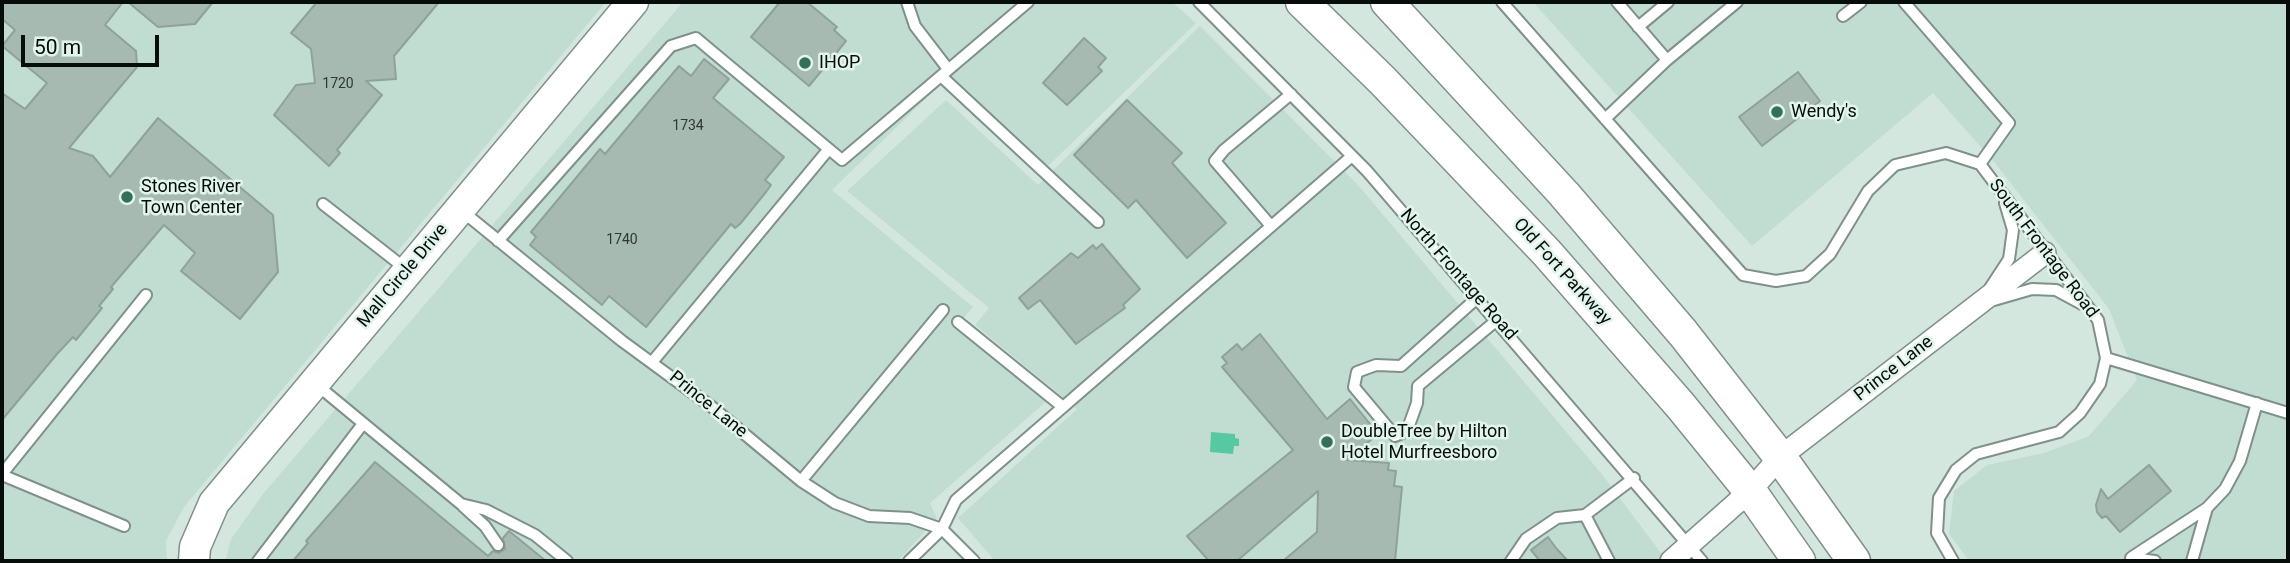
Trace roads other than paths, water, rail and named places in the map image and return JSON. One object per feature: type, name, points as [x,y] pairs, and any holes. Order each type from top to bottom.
[{"type":"main road","name":"Old Fort Parkway","points":[[1301,2],[1382,80],[1547,253],[1680,405],[1749,491],[1799,561]]},
{"type":"main road","points":[[1387,2],[1564,194],[1683,333],[1780,457],[1854,561]]},
{"type":"street","name":"Mall Circle Drive","points":[[194,561],[195,547],[215,503],[633,2]]},
{"type":"street","name":"Prince Lane","points":[[1671,561],[1696,553],[1780,457],[2045,253]]},
{"type":"lane","points":[[907,2],[915,26],[945,73],[1098,222]]},
{"type":"lane","points":[[498,241],[671,46],[696,38],[842,160],[1028,2]]},
{"type":"lane","name":"North Frontage Road","points":[[1199,2],[1352,156],[1634,478],[1696,553]]},
{"type":"lane","name":"South Frontage Road","points":[[1503,2],[1743,275],[1776,281],[1806,276],[1830,254],[1868,191],[1895,165],[1946,153],[1980,164],[2098,320],[2106,358],[2100,384],[2080,413],[2059,432],[1976,454],[1956,470],[1939,498],[1937,533],[1953,561]]},
{"type":"lane","points":[[1617,2],[1667,60]]},
{"type":"lane","points":[[1638,27],[1668,2]]},
{"type":"lane","points":[[1605,119],[1667,60],[1737,2]]},
{"type":"lane","points":[[1843,16],[1861,2]]},
{"type":"lane","points":[[1904,2],[2009,123],[1980,164]]},
{"type":"lane","points":[[1271,226],[1215,161],[1224,150],[1291,94]]},
{"type":"lane","points":[[653,361],[828,150]]},
{"type":"lane","points":[[909,561],[942,528],[956,500],[1352,156]]},
{"type":"lane","points":[[1978,305],[2009,260],[2013,230],[2003,196]]},
{"type":"lane","points":[[323,204],[408,271]]},
{"type":"lane","name":"Prince Lane","points":[[459,209],[801,481],[835,503],[869,516],[910,519],[942,528]]},
{"type":"lane","points":[[1978,305],[2032,289],[2056,290],[2087,306]]},
{"type":"lane","points":[[124,526],[2,474],[146,295]]},
{"type":"lane","points":[[1477,298],[1401,366],[1376,365],[1357,372],[1354,387],[1395,436],[1407,431],[1417,403],[1418,386],[1497,320]]},
{"type":"lane","points":[[801,481],[943,310]]},
{"type":"lane","points":[[958,321],[1063,407]]},
{"type":"lane","points":[[2106,358],[2288,413]]},
{"type":"lane","points":[[315,383],[362,425],[461,504],[485,526],[498,545]]},
{"type":"lane","points":[[2129,559],[2207,508],[2225,489],[2240,461],[2257,403]]},
{"type":"lane","points":[[258,561],[362,425]]},
{"type":"lane","points":[[1511,561],[1526,539],[1557,518],[1585,515],[1634,478]]},
{"type":"lane","points":[[461,504],[486,510],[535,535],[567,561]]},
{"type":"lane","points":[[2192,561],[2207,508]]},
{"type":"lane","points":[[1585,515],[1609,561]]},
{"type":"lane","points":[[942,528],[974,561]]},
{"type":"lane","points":[[2129,559],[2155,561]]},
{"type":"place","name":"IHOP","points":[[805,63]]},
{"type":"place","name":"Wendy's","points":[[1777,112]]},
{"type":"place","name":"Stones River Town Center","points":[[127,197]]},
{"type":"place","name":"DoubleTree by Hilton Hotel Murfreesboro","points":[[1327,442]]}]
